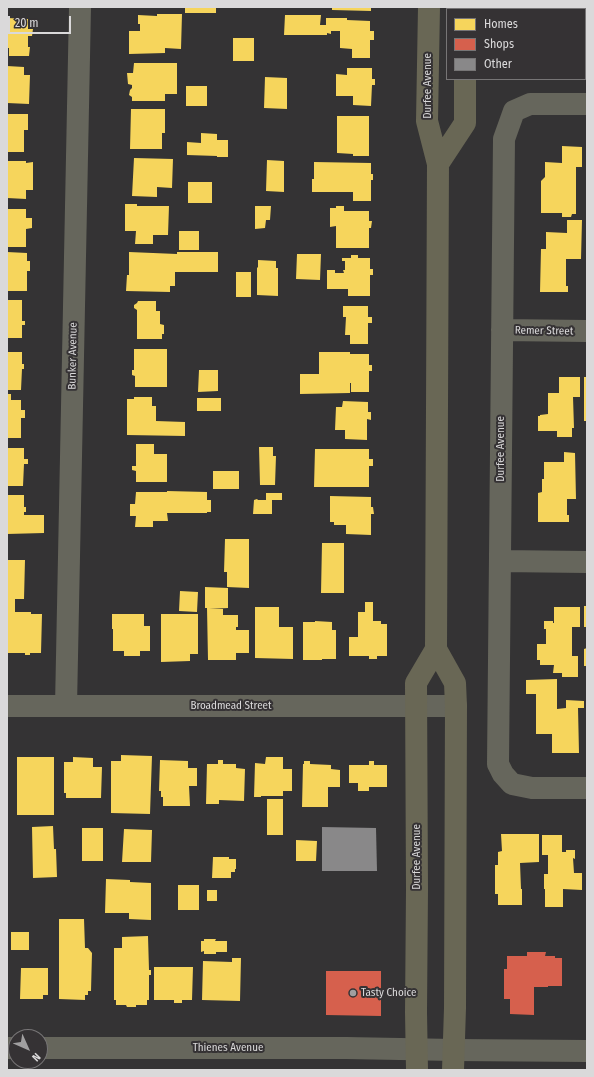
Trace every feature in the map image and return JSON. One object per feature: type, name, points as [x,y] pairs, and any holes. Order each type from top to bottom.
[{"type":"main road","name":"Durfee Avenue","points":[[417,1060],[416,683],[436,650],[438,164],[428,121],[428,7]]},
{"type":"main road","points":[[438,164],[465,123],[465,80]]},
{"type":"main road","points":[[436,650],[455,682],[454,1060]]},
{"type":"street","name":"Bunker Avenue","points":[[66,706],[80,7]]},
{"type":"street","name":"Durfee Avenue","points":[[587,104],[530,104],[514,112],[504,139],[498,764],[502,774],[512,784],[532,788],[587,788]]},
{"type":"street","name":"Remer Street","points":[[502,330],[587,331]]},
{"type":"street","points":[[500,561],[587,562]]},
{"type":"street","name":"Broadmead Street","points":[[7,706],[456,706]]},
{"type":"street","name":"Thienes Avenue","points":[[48,1048],[346,1048],[417,1060],[454,1060]]},
{"type":"street","points":[[454,1060],[587,1051]]},
{"type":"building: Homes","points":[[185,7],[216,7],[216,13],[185,13]]},
{"type":"building: Homes","points":[[332,7],[371,7],[371,11],[332,10]]},
{"type":"building: Homes","points":[[516,7],[547,7],[547,8]]},
{"type":"building: Homes","points":[[587,7],[587,62],[586,8],[560,8]]},
{"type":"building: Homes","points":[[157,14],[182,14],[181,49],[165,48],[165,53],[129,54],[129,31],[140,31],[138,15],[157,16]]},
{"type":"building: Homes","points":[[285,15],[321,15],[320,25],[326,25],[326,18],[347,18],[347,20],[370,21],[370,31],[374,31],[374,40],[370,40],[370,58],[352,58],[352,49],[340,48],[340,31],[331,31],[331,34],[327,33],[327,35],[284,35]]},
{"type":"building: Homes","points":[[7,18],[28,19],[28,29],[33,29],[32,36],[28,36],[28,47],[30,47],[29,56],[9,56],[9,48],[7,48]]},
{"type":"building: Homes","points":[[233,38],[254,38],[254,61],[233,61]]},
{"type":"building: Homes","points":[[134,63],[177,63],[177,94],[165,94],[165,101],[132,101],[132,97],[129,95],[132,85],[128,84],[127,73],[133,73]]},
{"type":"building: Homes","points":[[7,66],[24,67],[24,75],[30,75],[29,104],[7,103]]},
{"type":"building: Homes","points":[[347,68],[372,68],[372,79],[375,79],[375,85],[372,85],[371,106],[353,105],[353,96],[336,96],[336,74],[347,75]]},
{"type":"building: Homes","points":[[265,77],[287,78],[287,109],[264,108]]},
{"type":"building: Homes","points":[[186,86],[207,86],[207,106],[186,106]]},
{"type":"building: Homes","points":[[131,109],[165,109],[165,133],[162,133],[162,149],[130,149]]},
{"type":"building: Homes","points":[[7,114],[28,114],[28,130],[24,130],[24,152],[7,152]]},
{"type":"building: Homes","points":[[337,116],[369,116],[369,156],[353,156],[353,154],[337,153]]},
{"type":"building: Homes","points":[[201,133],[217,134],[217,140],[228,140],[228,157],[187,155],[187,142],[201,143]]},
{"type":"building: Homes","points":[[562,146],[582,147],[582,167],[576,167],[576,214],[572,214],[571,217],[562,217],[562,213],[541,213],[541,181],[545,177],[545,162],[562,163]]},
{"type":"building: Homes","points":[[134,158],[173,159],[172,188],[157,187],[157,197],[132,196]]},
{"type":"building: Homes","points":[[267,160],[284,161],[284,192],[266,191]]},
{"type":"building: Homes","points":[[7,161],[26,161],[26,163],[33,162],[33,190],[26,190],[26,199],[7,198]]},
{"type":"building: Homes","points":[[314,162],[371,163],[371,174],[373,174],[373,180],[371,180],[371,201],[353,201],[353,192],[312,192]]},
{"type":"building: Homes","points":[[188,182],[212,182],[212,203],[188,203]]},
{"type":"building: Homes","points":[[125,204],[137,204],[137,206],[169,206],[168,235],[153,235],[153,244],[135,244],[136,231],[125,231]]},
{"type":"building: Homes","points":[[255,206],[271,206],[270,220],[266,220],[265,228],[255,229]]},
{"type":"building: Homes","points":[[336,206],[344,206],[344,211],[369,211],[369,221],[372,221],[371,228],[369,228],[369,248],[336,248],[336,226],[330,227],[330,208],[336,208]]},
{"type":"building: Homes","points":[[7,209],[26,209],[26,218],[32,218],[32,228],[26,229],[26,247],[7,247]]},
{"type":"building: Homes","points":[[567,220],[582,220],[581,259],[566,259],[566,286],[568,286],[568,292],[540,292],[541,249],[546,249],[546,232],[567,233]]},
{"type":"building: Homes","points":[[179,231],[199,231],[199,250],[179,250]]},
{"type":"building: Homes","points":[[7,252],[27,253],[27,261],[30,261],[30,271],[27,271],[27,291],[7,291]]},
{"type":"building: Homes","points":[[129,252],[177,254],[177,252],[218,252],[218,272],[175,272],[175,286],[170,286],[170,292],[126,291],[127,275],[129,275]]},
{"type":"building: Homes","points":[[297,254],[321,254],[320,280],[296,279]]},
{"type":"building: Homes","points":[[351,255],[358,255],[358,258],[370,258],[370,269],[373,269],[373,275],[370,275],[370,296],[348,296],[348,289],[327,289],[327,270],[335,270],[335,273],[344,273],[343,270],[345,270],[345,261],[342,261],[342,258],[351,258]]},
{"type":"building: Homes","points":[[258,260],[276,261],[276,268],[278,268],[278,296],[257,295]]},
{"type":"building: Homes","points":[[236,272],[251,272],[251,297],[236,297]]},
{"type":"building: Homes","points":[[7,300],[22,300],[22,321],[25,321],[25,325],[22,325],[22,338],[7,338]]},
{"type":"building: Homes","points":[[138,301],[156,301],[156,311],[160,311],[160,324],[164,325],[164,334],[162,334],[162,339],[137,339],[137,310],[134,308],[134,305]]},
{"type":"building: Homes","points":[[343,306],[368,306],[368,317],[372,317],[372,323],[368,323],[368,344],[350,344],[350,335],[345,335],[346,317],[343,317]]},
{"type":"building: Homes","points":[[134,349],[167,349],[167,387],[135,387],[135,376],[132,375],[132,370],[134,370]]},
{"type":"building: Homes","points":[[7,352],[22,352],[22,364],[24,364],[24,369],[22,369],[21,390],[7,390]]},
{"type":"building: Homes","points":[[319,352],[350,352],[350,354],[369,354],[369,365],[372,365],[372,371],[369,371],[369,392],[351,392],[350,383],[350,393],[300,394],[300,374],[319,374]]},
{"type":"building: Homes","points":[[199,370],[218,370],[218,391],[198,392]]},
{"type":"building: Homes","points":[[559,377],[580,377],[580,397],[573,397],[574,428],[572,428],[572,437],[557,437],[557,431],[538,431],[538,416],[548,414],[548,393],[559,393]]},
{"type":"building: Homes","points":[[584,377],[587,377],[587,421],[584,421]]},
{"type":"building: Homes","points":[[7,394],[11,394],[11,400],[21,400],[21,410],[25,410],[25,418],[21,418],[21,438],[7,438]]},
{"type":"building: Homes","points":[[134,397],[152,397],[152,406],[156,406],[156,421],[185,422],[185,436],[127,435],[127,399],[134,399]]},
{"type":"building: Homes","points":[[197,398],[221,398],[221,411],[197,411]]},
{"type":"building: Homes","points":[[343,401],[368,402],[368,412],[371,412],[371,420],[367,419],[367,440],[345,439],[345,430],[335,430],[336,407],[342,407]]},
{"type":"building: Homes","points":[[136,444],[154,444],[154,454],[167,454],[167,482],[136,482],[136,471],[132,470],[132,466],[136,466]]},
{"type":"building: Homes","points":[[259,447],[273,447],[273,456],[276,456],[275,485],[260,485]]},
{"type":"building: Homes","points":[[7,448],[24,448],[24,459],[28,459],[28,464],[24,464],[23,486],[7,486]]},
{"type":"building: Homes","points":[[315,449],[369,449],[369,459],[373,459],[373,466],[369,466],[369,487],[314,487]]},
{"type":"building: Homes","points":[[564,452],[575,453],[576,499],[567,499],[567,515],[569,515],[569,522],[538,522],[538,493],[542,492],[544,462],[564,462]]},
{"type":"building: Homes","points":[[213,471],[239,471],[239,489],[213,489]]},
{"type":"building: Homes","points":[[136,492],[207,492],[207,500],[211,500],[211,512],[167,513],[168,521],[153,521],[153,527],[135,527],[136,516],[130,516],[130,504],[135,504]]},
{"type":"building: Homes","points":[[266,493],[282,493],[282,500],[272,500],[272,514],[253,514],[254,500],[266,500]]},
{"type":"building: Homes","points":[[7,495],[24,495],[24,507],[26,507],[26,512],[24,512],[24,515],[44,515],[44,533],[7,534]]},
{"type":"building: Homes","points":[[330,496],[371,497],[371,507],[373,507],[374,514],[371,514],[371,535],[346,534],[346,525],[334,525],[334,522],[330,522]]},
{"type":"building: Homes","points":[[225,539],[249,539],[249,588],[227,587],[227,572],[224,572]]},
{"type":"building: Homes","points":[[322,543],[344,543],[344,593],[321,593]]},
{"type":"building: Homes","points":[[7,560],[25,560],[24,599],[15,599],[15,612],[42,614],[41,653],[30,653],[30,655],[25,655],[25,653],[7,653]]},
{"type":"building: Homes","points":[[205,587],[228,588],[228,608],[209,609],[223,609],[223,615],[238,615],[238,627],[236,627],[236,630],[249,630],[249,653],[236,653],[236,660],[208,660]]},
{"type":"building: Homes","points":[[180,591],[198,592],[197,612],[179,611]]},
{"type":"building: Homes","points":[[365,602],[373,602],[373,621],[381,621],[381,624],[387,624],[387,656],[377,656],[377,659],[369,659],[369,656],[349,656],[349,637],[358,637],[358,612],[365,612]]},
{"type":"building: Homes","points":[[584,606],[587,606],[587,627],[584,627]]},
{"type":"building: Homes","points":[[255,607],[279,607],[279,627],[293,627],[293,659],[255,658]]},
{"type":"building: Homes","points":[[554,607],[580,607],[580,627],[572,627],[572,656],[578,656],[578,677],[562,677],[562,673],[553,673],[554,665],[540,665],[540,660],[537,660],[537,644],[546,644],[546,629],[544,629],[544,621],[553,621],[554,623]]},
{"type":"building: Homes","points":[[112,614],[144,614],[144,626],[150,626],[150,651],[140,651],[140,656],[124,656],[124,651],[113,651]]},
{"type":"building: Homes","points":[[161,614],[198,614],[198,654],[190,654],[190,661],[161,662]]},
{"type":"building: Homes","points":[[303,622],[332,622],[332,630],[336,630],[336,659],[303,660]]},
{"type":"building: Homes","points":[[587,648],[587,666],[584,666],[584,649]]},
{"type":"building: Homes","points":[[557,679],[557,709],[566,708],[566,700],[584,701],[584,708],[578,708],[579,753],[552,753],[552,734],[536,734],[536,694],[526,694],[526,680]]},
{"type":"building: Homes","points":[[121,755],[152,756],[150,814],[111,813],[111,761],[121,761]]},
{"type":"building: Homes","points":[[17,757],[54,757],[54,815],[17,815]]},
{"type":"building: Homes","points":[[73,757],[93,758],[93,767],[102,767],[101,798],[66,798],[66,793],[64,793],[64,762],[73,762]]},
{"type":"building: Homes","points":[[266,757],[283,757],[283,769],[292,769],[292,791],[283,791],[283,796],[254,797],[255,763],[265,764]]},
{"type":"building: Homes","points":[[160,760],[188,761],[188,768],[197,768],[197,786],[189,786],[190,806],[163,806],[163,797],[161,797],[161,791],[159,791]]},
{"type":"building: Homes","points":[[218,760],[223,760],[223,764],[236,764],[236,768],[245,769],[244,801],[219,800],[219,804],[206,804],[207,764],[218,764]]},
{"type":"building: Homes","points":[[304,761],[310,761],[310,764],[331,765],[331,769],[340,770],[340,787],[328,787],[328,807],[302,807]]},
{"type":"building: Homes","points":[[369,761],[374,761],[374,765],[387,765],[387,787],[369,787],[369,791],[358,791],[358,783],[349,783],[349,765],[369,765]]},
{"type":"building: Homes","points":[[267,799],[283,799],[283,835],[267,835]]},
{"type":"building: Homes","points":[[53,826],[57,877],[33,878],[32,827]]},
{"type":"building: Homes","points":[[82,828],[103,828],[103,861],[82,861]]},
{"type":"building: Homes","points":[[124,829],[152,830],[151,862],[122,862]]},
{"type":"building: Homes","points":[[501,834],[539,834],[539,862],[520,863],[522,905],[498,905],[498,894],[495,894],[495,865],[498,865],[498,852],[502,851]]},
{"type":"building: Homes","points":[[542,835],[562,835],[562,852],[566,852],[566,850],[575,850],[575,859],[573,858],[574,873],[582,873],[582,890],[563,889],[563,907],[545,907],[544,874],[548,874],[548,855],[542,855]]},
{"type":"building: Homes","points":[[296,840],[317,841],[316,861],[296,861]]},
{"type":"building: Homes","points":[[213,857],[229,857],[229,859],[236,859],[236,869],[235,872],[231,872],[231,878],[212,878]]},
{"type":"building: Homes","points":[[106,879],[151,883],[151,920],[129,919],[129,913],[105,913]]},
{"type":"building: Homes","points":[[178,885],[199,885],[199,910],[178,910]]},
{"type":"building: Homes","points":[[207,890],[217,890],[217,901],[207,901]]},
{"type":"building: Homes","points":[[59,919],[84,919],[85,948],[88,948],[92,953],[91,991],[88,991],[88,995],[85,995],[85,1000],[59,999]]},
{"type":"building: Homes","points":[[11,932],[29,932],[29,950],[11,950]]},
{"type":"building: Homes","points":[[148,936],[149,970],[151,970],[151,975],[149,975],[149,1000],[147,1000],[147,1005],[127,1007],[126,1005],[116,1005],[116,1000],[114,1000],[114,948],[122,948],[122,937]]},
{"type":"building: Homes","points":[[204,939],[227,941],[227,952],[204,954],[204,951],[201,952],[201,941],[204,941]]},
{"type":"building: Homes","points":[[232,958],[241,958],[240,1001],[202,1000],[203,961],[232,962]]},
{"type":"building: Homes","points":[[154,967],[193,967],[192,1000],[182,1000],[182,1003],[174,1003],[174,1000],[154,1000]]},
{"type":"building: Homes","points":[[21,968],[48,968],[48,995],[43,995],[43,999],[20,999]]},
{"type":"building: Shops","points":[[527,952],[546,952],[545,956],[562,958],[562,986],[534,987],[534,1015],[510,1014],[510,999],[504,999],[504,969],[507,969],[507,956],[527,956]]},
{"type":"building: Shops","points":[[326,971],[381,971],[381,1016],[326,1015]]},
{"type":"building: Other","points":[[322,827],[376,828],[377,871],[322,871]]},
{"type":"place","name":"Tasty Choice","points":[[353,993]]}]
